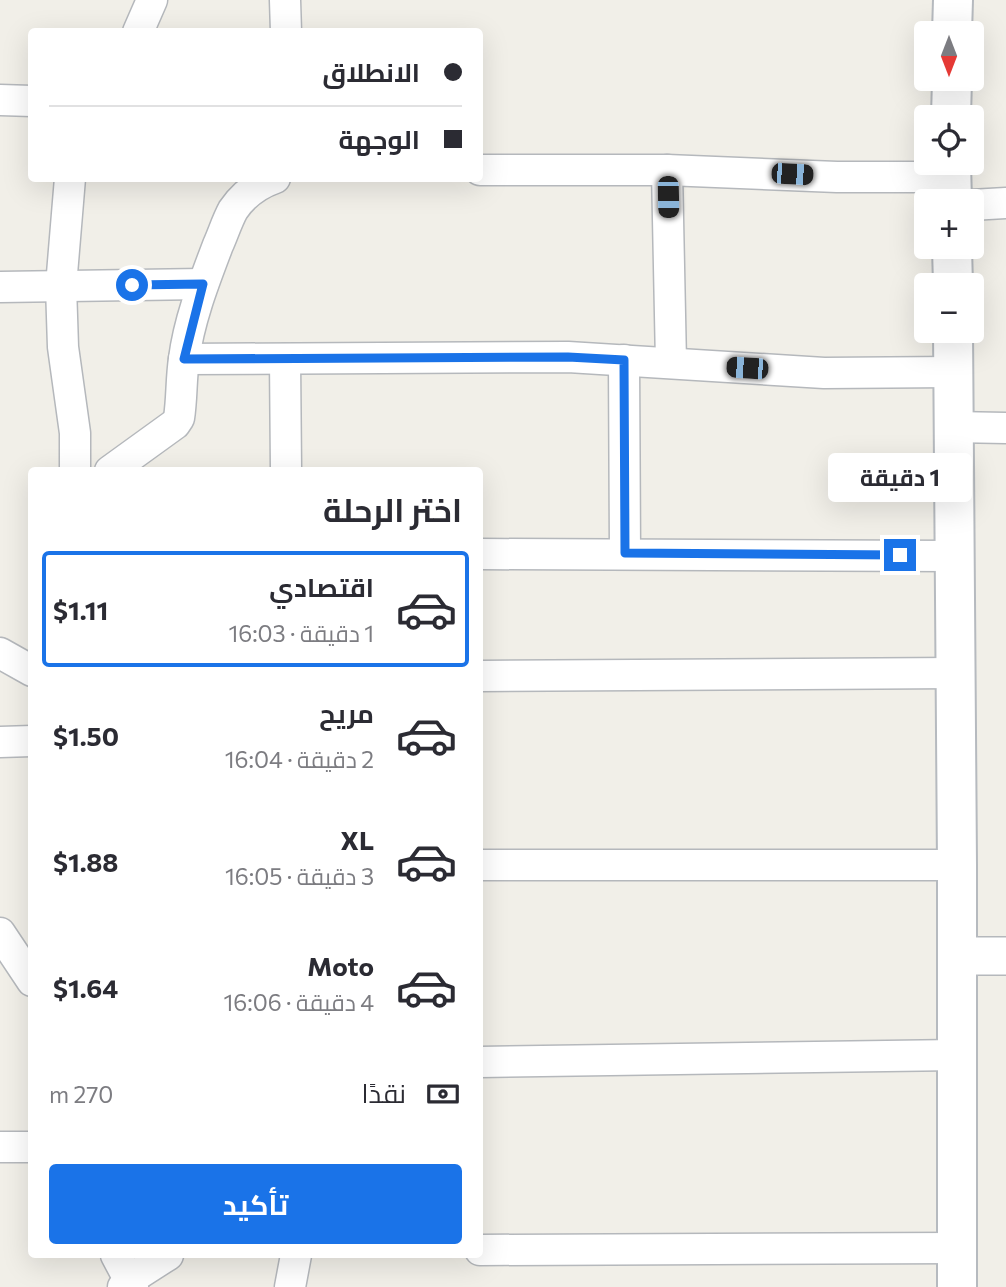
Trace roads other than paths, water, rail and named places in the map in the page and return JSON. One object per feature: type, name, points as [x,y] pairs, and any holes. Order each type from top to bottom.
[{"type":"main road","points":[[952,21],[953,0]]},
{"type":"main road","points":[[953,343],[957,1287]]},
{"type":"street","points":[[140,28],[152,0]]},
{"type":"street","points":[[285,0],[286,28]]},
{"type":"street","points":[[0,100],[28,101]]},
{"type":"street","points":[[483,170],[667,170],[837,177],[956,186],[1006,204]]},
{"type":"street","points":[[667,170],[671,363]]},
{"type":"street","points":[[70,182],[61,286],[63,347],[75,433],[75,467]]},
{"type":"street","points":[[116,467],[175,424],[179,418],[184,359],[203,284],[233,209],[264,182]]},
{"type":"street","points":[[0,287],[203,284]]},
{"type":"street","points":[[184,359],[568,357],[824,373],[953,372]]},
{"type":"street","points":[[285,359],[286,467]]},
{"type":"street","points":[[624,360],[625,553]]},
{"type":"street","points":[[953,427],[1006,428]]},
{"type":"street","points":[[483,554],[954,555]]},
{"type":"street","points":[[0,653],[28,669]]},
{"type":"street","points":[[483,676],[956,673]]},
{"type":"street","points":[[0,741],[28,741]]},
{"type":"street","points":[[483,865],[957,865]]},
{"type":"street","points":[[0,933],[28,975]]},
{"type":"street","points":[[957,956],[1006,956]]},
{"type":"street","points":[[483,1062],[957,1055]]},
{"type":"street","points":[[0,1147],[28,1147]]},
{"type":"street","points":[[483,1250],[957,1248]]},
{"type":"street","points":[[125,1277],[162,1258]]},
{"type":"street","points":[[290,1287],[295,1258]]}]
